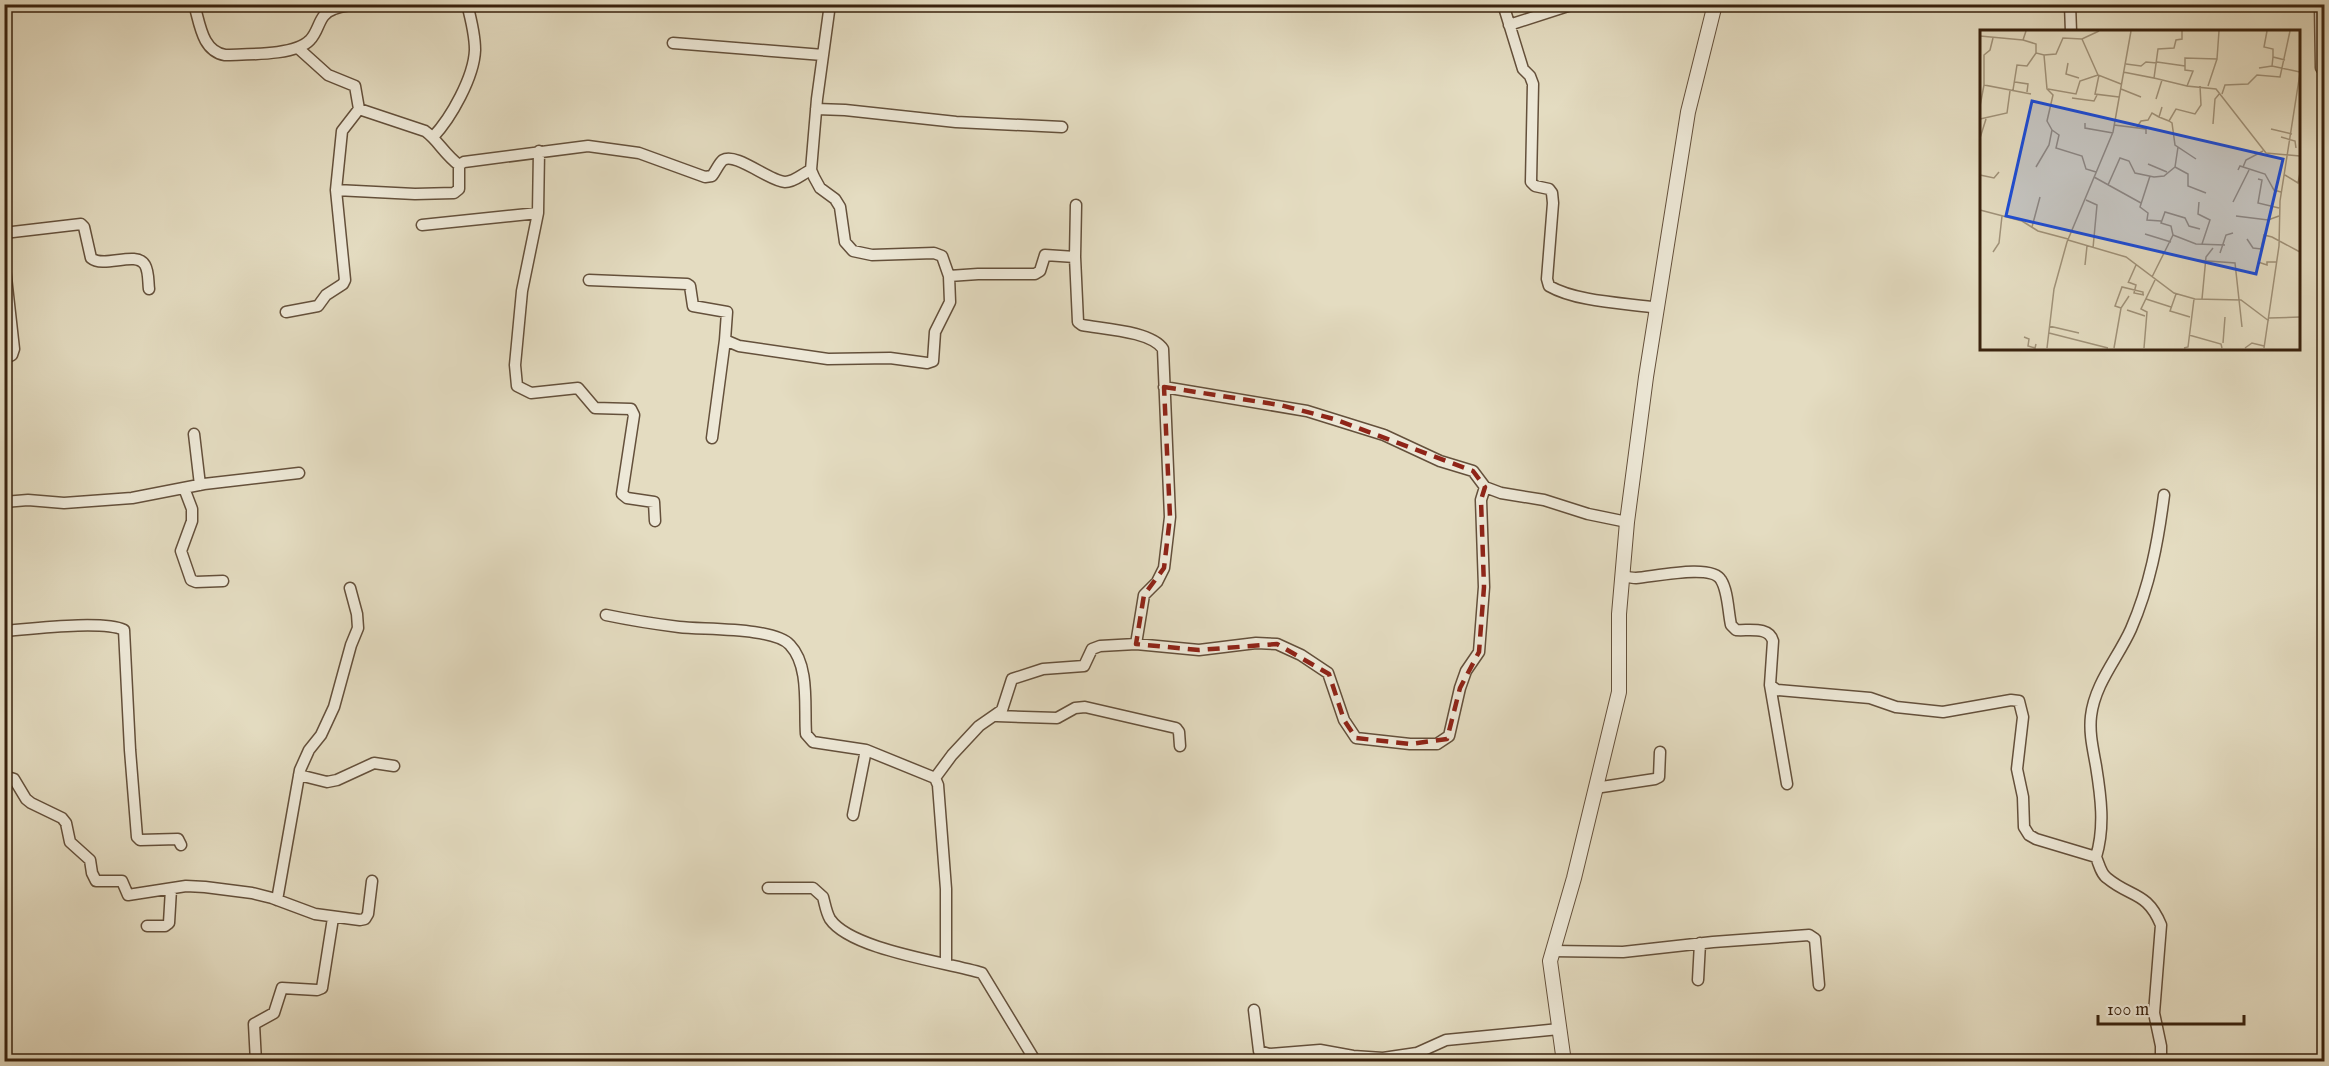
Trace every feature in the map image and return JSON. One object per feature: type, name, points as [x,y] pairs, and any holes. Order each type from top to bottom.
[{"type":"street","points":[[194,4],[207,45],[217,54],[248,54],[298,48],[310,40],[324,15],[333,9],[352,5],[422,4]]},
{"type":"street","points":[[435,4],[444,4]]},
{"type":"street","points":[[433,137],[449,117],[474,62],[473,30],[467,4]]},
{"type":"street","points":[[724,340],[739,346],[828,359],[890,358],[931,363],[933,361],[935,332],[950,302],[949,276],[942,256],[939,254],[872,255],[848,248],[840,207],[835,199],[820,188],[811,170],[816,109],[830,4]]},
{"type":"street","points":[[1503,4],[1523,69],[1530,76],[1533,84],[1531,182],[1535,186],[1549,189],[1552,193],[1547,279],[1549,286],[1583,297],[1658,308]]},
{"type":"street","points":[[1509,24],[1574,4]]},
{"type":"street","points":[[1564,1062],[1550,961],[1551,951],[1574,878],[1619,692],[1619,614],[1622,576],[1646,377],[1688,112],[1715,4]]},
{"type":"street","points":[[2070,4],[2072,30]]},
{"type":"street","points":[[2320,4],[2321,68]]},
{"type":"street","points":[[673,43],[823,55]]},
{"type":"street","points":[[286,312],[318,306],[326,295],[343,284],[345,280],[336,190],[342,130],[359,109],[355,86],[328,75],[298,48]]},
{"type":"street","points":[[359,109],[424,131],[433,137],[447,157],[459,165]]},
{"type":"street","points":[[816,109],[956,122],[1062,127]]},
{"type":"street","points":[[459,165],[471,160],[588,146],[611,148],[662,160],[705,177],[712,176],[722,161],[728,159],[736,159],[783,182],[793,180],[811,170]]},
{"type":"street","points":[[539,151],[538,213],[522,291],[516,365],[517,386],[531,393],[578,388],[595,408],[631,409],[634,415],[622,494],[627,498],[654,502],[655,521]]},
{"type":"street","points":[[336,190],[415,194],[454,193],[459,189],[459,165]]},
{"type":"street","points":[[1076,206],[1075,257],[1078,322],[1082,325],[1150,338],[1160,344],[1164,355],[1170,517],[1164,568],[1157,582],[1144,595],[1136,644]]},
{"type":"street","points":[[422,225],[538,213]]},
{"type":"street","points":[[4,233],[81,224],[84,227],[91,258],[99,262],[139,260],[146,268],[149,289]]},
{"type":"street","points":[[949,276],[1035,274],[1040,271],[1045,255],[1075,257]]},
{"type":"street","points":[[4,259],[14,349],[12,355],[4,358]]},
{"type":"street","points":[[589,280],[687,284],[690,286],[693,306],[727,312],[712,438]]},
{"type":"street","points":[[1164,387],[1280,405],[1334,419],[1392,438],[1440,461],[1473,471],[1485,487],[1509,495],[1544,500],[1597,516],[1627,522]]},
{"type":"street","points":[[194,434],[200,485]]},
{"type":"street","points":[[4,502],[28,500],[64,503],[132,498],[200,485],[299,473]]},
{"type":"street","points":[[935,778],[978,726],[997,716],[1002,710],[1015,676],[1050,668],[1084,666],[1092,649],[1100,645],[1136,644],[1199,650],[1256,643],[1277,644],[1301,655],[1328,673],[1344,720],[1356,738],[1410,744],[1441,743],[1449,736],[1466,671],[1479,652],[1484,587],[1481,500],[1485,487]]},
{"type":"street","points":[[184,488],[192,509],[190,530],[182,551],[191,580],[196,582],[223,581]]},
{"type":"street","points":[[2161,1062],[2161,1046],[2154,1013],[2161,925],[2145,899],[2107,878],[2096,857],[2102,822],[2091,742],[2091,716],[2098,687],[2130,631],[2144,597],[2158,543],[2164,495]]},
{"type":"street","points":[[1622,576],[1635,578],[1684,573],[1718,574],[1723,581],[1731,625],[1736,630],[1767,631],[1771,635],[1773,641],[1770,685],[1787,784]]},
{"type":"street","points":[[277,900],[299,775],[309,750],[321,735],[334,708],[351,645],[358,628],[350,588]]},
{"type":"street","points":[[606,615],[680,627],[751,632],[780,637],[791,645],[803,670],[808,739],[813,742],[866,750],[935,778],[938,786],[946,889],[946,964]]},
{"type":"street","points":[[4,631],[67,626],[107,627],[124,630],[137,837],[140,840],[178,839],[181,844]]},
{"type":"street","points":[[1770,685],[1783,691],[1870,698],[1896,707],[1942,712],[2011,700],[2019,701],[2023,717],[2018,769],[2023,797],[2024,827],[2029,835],[2036,839],[2096,857]]},
{"type":"street","points":[[997,716],[1045,719],[1057,717],[1075,708],[1085,707],[1176,728],[1179,732],[1180,746]]},
{"type":"street","points":[[853,815],[866,750]]},
{"type":"street","points":[[1595,788],[1659,777],[1660,752]]},
{"type":"street","points":[[299,775],[327,782],[357,772],[374,763],[394,766]]},
{"type":"street","points":[[4,776],[14,778],[26,799],[31,803],[62,818],[66,823],[70,842],[90,860],[96,881],[120,880],[124,883],[128,895],[205,886],[252,893],[315,914],[360,921],[368,914],[372,881]]},
{"type":"street","points":[[768,888],[813,888],[823,897],[831,920],[842,930],[884,949],[982,973],[1036,1062]]},
{"type":"street","points":[[147,926],[165,926],[169,923],[171,889]]},
{"type":"street","points":[[256,1062],[254,1024],[274,1013],[282,988],[316,990],[322,988],[333,918]]},
{"type":"street","points":[[1551,951],[1623,952],[1700,943],[1813,936],[1819,984]]},
{"type":"street","points":[[1698,980],[1700,943]]},
{"type":"street","points":[[1254,1010],[1259,1051],[1263,1054],[1320,1050],[1352,1059],[1383,1058],[1417,1053],[1440,1041],[1559,1029]]},
{"type":"highlighted area","points":[[1164,387],[1280,405],[1334,419],[1473,471],[1485,487],[1481,500],[1484,587],[1479,652],[1460,688],[1447,739],[1410,744],[1356,738],[1344,720],[1329,674],[1277,644],[1199,650],[1136,644],[1144,595],[1164,568],[1170,517]]}]
